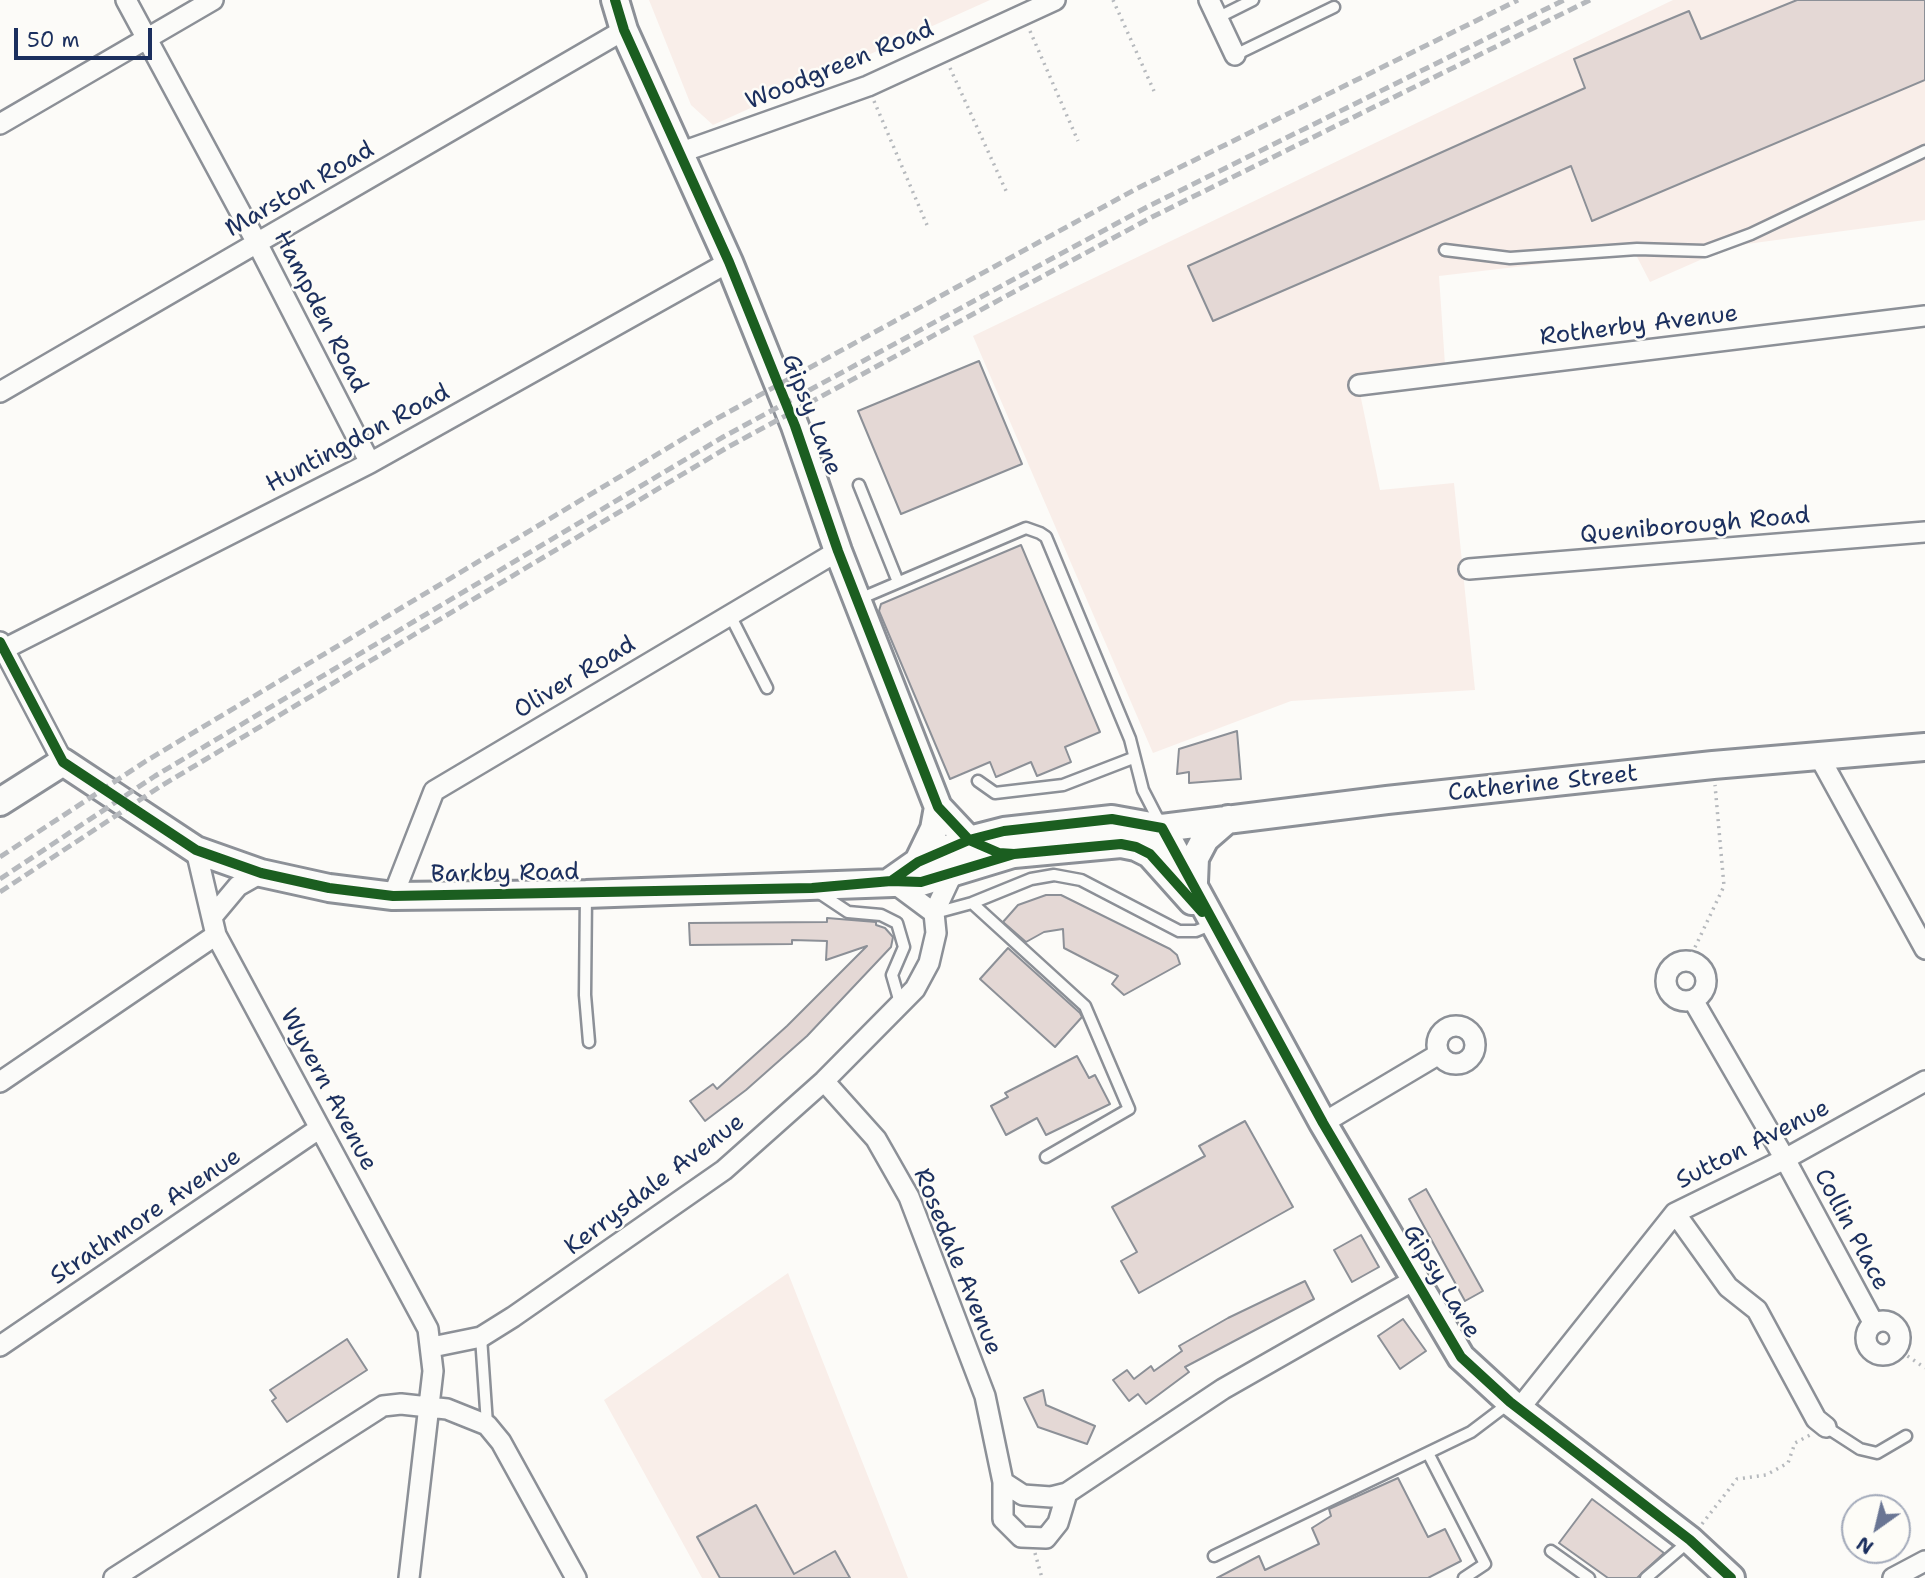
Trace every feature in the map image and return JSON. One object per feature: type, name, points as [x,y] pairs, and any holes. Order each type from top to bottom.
[{"type":"street","name":"Hampden Road","points":[[126,0],[257,243],[370,463]]},
{"type":"street","points":[[0,124],[213,0]]},
{"type":"street","name":"Gipsy Lane","points":[[615,0],[624,30],[729,262],[795,426],[838,551],[938,807],[969,840],[986,848],[1014,854],[1121,844],[1150,854],[1213,924]]},
{"type":"street","name":"Woodgreen Road","points":[[680,153],[868,86],[1055,0]]},
{"type":"street","points":[[1213,9],[1235,55]]},
{"type":"street","name":"Marston Road","points":[[0,392],[624,30]]},
{"type":"street","name":"Huntingdon Road","points":[[2,646],[370,463],[729,262]]},
{"type":"street","name":"Rotherby Avenue","points":[[1359,385],[1925,316]]},
{"type":"street","name":"Queniborough Road","points":[[1469,569],[1925,532]]},
{"type":"street","name":"Oliver Road","points":[[393,896],[434,791],[838,551]]},
{"type":"street","points":[[0,802],[63,762],[2,646]]},
{"type":"street","name":"Catherine Street","points":[[1162,828],[1713,765],[1925,747]]},
{"type":"street","points":[[1820,758],[1925,948]]},
{"type":"street","name":"Barkby Road","points":[[63,762],[196,850],[261,873],[329,888],[393,896],[586,894],[921,882],[950,876],[1014,854]]},
{"type":"street","points":[[918,862],[934,829],[938,807]]},
{"type":"street","points":[[934,914],[891,881],[918,862],[969,840],[1004,831],[1112,819],[1162,828]]},
{"type":"street","points":[[1194,882],[1195,858],[1200,848],[1205,839],[1228,819]]},
{"type":"street","points":[[1121,844],[1162,828]]},
{"type":"street","name":"Gipsy Lane","points":[[1162,828],[1194,882],[1288,1070],[1323,1123],[1413,1280],[1461,1357],[1515,1406],[1696,1531],[1731,1578]]},
{"type":"street","name":"Kerrysdale Avenue","points":[[432,1347],[481,1337],[724,1170],[824,1081],[901,1006],[929,963],[936,933],[934,914],[969,840]]},
{"type":"street","name":"Wyvern Avenue","points":[[196,850],[214,926],[320,1128],[415,1300],[428,1329],[432,1347]]},
{"type":"street","points":[[0,1082],[214,926],[238,886],[261,873]]},
{"type":"street","points":[[1689,960],[1701,966],[1707,979],[1704,992],[1693,1000],[1674,997],[1666,979],[1676,963],[1689,960]]},
{"type":"street","name":"Collin Place","points":[[1693,1000],[1785,1159],[1874,1324],[1885,1322],[1895,1326],[1900,1336],[1896,1348]]},
{"type":"street","points":[[1323,1123],[1439,1054]]},
{"type":"street","name":"Rosedale Avenue","points":[[824,1081],[876,1139],[909,1197],[985,1396],[1003,1482],[1003,1519],[1021,1537],[1046,1538],[1058,1523],[1067,1493]]},
{"type":"street","name":"Sutton Avenue","points":[[1515,1406],[1675,1213],[1785,1159],[1925,1081]]},
{"type":"street","name":"Strathmore Avenue","points":[[0,1346],[320,1128]]},
{"type":"street","points":[[1675,1213],[1728,1287],[1756,1310],[1816,1419],[1826,1427]]},
{"type":"street","points":[[1003,1482],[1023,1495],[1051,1497],[1067,1493],[1223,1389],[1413,1280]]},
{"type":"street","points":[[409,1578],[429,1406],[432,1347]]},
{"type":"street","points":[[114,1578],[383,1406],[429,1406],[468,1415],[487,1425],[502,1442],[576,1578]]},
{"type":"street","points":[[1894,1578],[1925,1561]]},
{"type":"lane","points":[[1213,9],[1254,0]]},
{"type":"lane","points":[[1235,55],[1334,7]]},
{"type":"lane","points":[[1445,250],[1510,258],[1637,249],[1704,251],[1751,234],[1925,151]]},
{"type":"lane","points":[[859,485],[898,582]]},
{"type":"lane","points":[[857,600],[1026,528],[1040,533],[1045,537],[1130,739],[1143,790],[1162,828]]},
{"type":"lane","points":[[730,615],[767,688]]},
{"type":"lane","points":[[978,781],[987,790],[995,793],[1063,785],[1133,758]]},
{"type":"lane","points":[[934,914],[972,903],[1031,878],[1054,874],[1081,880],[1179,931],[1196,931],[1213,924]]},
{"type":"lane","points":[[812,888],[848,912],[881,915],[897,923],[904,947],[892,975],[901,1006]]},
{"type":"lane","points":[[586,894],[585,995],[589,1042]]},
{"type":"lane","points":[[972,903],[1085,1006],[1129,1109],[1046,1157]]},
{"type":"lane","points":[[481,1337],[487,1425]]},
{"type":"lane","points":[[1214,1556],[1471,1432],[1515,1406]]},
{"type":"lane","points":[[1826,1427],[1860,1449],[1877,1453],[1906,1436]]},
{"type":"lane","points":[[1428,1453],[1485,1564],[1464,1578]]},
{"type":"lane","points":[[1646,1578],[1696,1531]]},
{"type":"lane","points":[[1552,1551],[1589,1578]]},
{"type":"path","points":[[1113,0],[1154,91]]},
{"type":"path","points":[[1023,15],[1078,141]]},
{"type":"path","points":[[942,52],[1007,194]]},
{"type":"path","points":[[868,86],[927,225]]},
{"type":"path","points":[[1689,960],[1724,886],[1713,765]]},
{"type":"path","points":[[1896,1348],[1925,1368]]},
{"type":"path","points":[[1696,1531],[1737,1479],[1766,1475],[1788,1463],[1795,1443],[1826,1427]]},
{"type":"shaded area","points":[[649,0],[990,0],[713,125],[691,105]]},
{"type":"shaded area","points":[[1673,0],[1925,0],[1925,220],[1732,246],[1650,282],[1635,253],[1439,276],[1445,365],[1357,379],[1380,490],[1454,483],[1475,690],[1291,701],[1153,753],[973,336]]},
{"type":"shaded area","points":[[788,1273],[908,1578],[702,1578],[604,1400]]},
{"type":"building","points":[[1797,0],[1925,0],[1925,80],[1592,221],[1571,166],[1213,321],[1188,266],[1585,88],[1574,59],[1689,11],[1701,39]]},
{"type":"building","points":[[979,361],[1022,464],[901,514],[858,411]]},
{"type":"building","points":[[1021,545],[1100,732],[1065,747],[1071,762],[1037,776],[1031,762],[996,777],[990,762],[950,779],[879,611],[881,604]]},
{"type":"building","points":[[1237,731],[1241,779],[1189,783],[1189,772],[1177,774],[1179,749]]},
{"type":"building","points":[[1046,895],[1061,895],[1170,949],[1177,955],[1180,964],[1124,995],[1112,984],[1118,976],[1064,948],[1063,929],[1044,932],[1026,942],[1003,922],[1018,905]]},
{"type":"building","points":[[827,918],[876,922],[876,925],[885,928],[893,937],[891,947],[807,1036],[746,1090],[705,1121],[690,1101],[713,1084],[717,1089],[787,1026],[867,946],[826,960],[827,941],[690,945],[689,923],[827,922]]},
{"type":"building","points":[[1008,948],[1082,1017],[1055,1047],[980,979]]},
{"type":"building","points":[[1077,1056],[1089,1078],[1095,1075],[1110,1104],[1046,1135],[1037,1118],[1006,1135],[991,1106],[1008,1097],[1005,1093]]},
{"type":"building","points":[[1245,1121],[1293,1207],[1139,1293],[1121,1261],[1137,1252],[1112,1207],[1205,1156],[1199,1146]]},
{"type":"building","points":[[1426,1189],[1483,1291],[1465,1301],[1409,1199]]},
{"type":"building","points":[[1361,1235],[1379,1267],[1352,1282],[1334,1250]]},
{"type":"building","points":[[1305,1281],[1314,1299],[1185,1367],[1189,1372],[1146,1404],[1138,1394],[1129,1401],[1113,1380],[1127,1370],[1134,1379],[1151,1366],[1154,1371],[1182,1351],[1179,1346],[1228,1318]]},
{"type":"building","points":[[1403,1319],[1426,1351],[1400,1369],[1378,1336]]},
{"type":"building","points":[[347,1339],[367,1370],[287,1422],[272,1401],[276,1398],[270,1390]]},
{"type":"building","points":[[1043,1390],[1046,1405],[1095,1426],[1087,1444],[1038,1427],[1024,1398]]},
{"type":"building","points":[[1398,1478],[1428,1537],[1445,1529],[1461,1561],[1428,1578],[1217,1578],[1259,1556],[1265,1570],[1319,1544],[1312,1528],[1331,1516],[1329,1509]]},
{"type":"building","points":[[1592,1499],[1664,1553],[1637,1578],[1608,1578],[1559,1543]]},
{"type":"building","points":[[756,1505],[794,1574],[835,1551],[850,1578],[720,1578],[697,1537]]},
{"type":"railway","points":[[0,857],[146,761],[716,419],[1136,189],[1518,0]]},
{"type":"railway","points":[[0,879],[155,776],[723,437],[1147,207],[1564,0]]},
{"type":"railway","points":[[0,892],[161,786],[728,447],[1152,217],[1590,0]]},
{"type":"cycle path","points":[[615,0],[624,30],[729,262],[795,426],[838,551],[938,807],[969,840],[999,853],[1014,854],[1121,844],[1136,847],[1150,854],[1202,912]]},
{"type":"cycle path","points":[[0,642],[63,762],[196,850],[261,873],[329,888],[393,896],[812,888],[891,881],[921,882],[1014,854]]},
{"type":"cycle path","points":[[891,881],[918,862],[969,840],[1004,831],[1112,819],[1162,828],[1323,1123],[1461,1357],[1510,1402],[1690,1540],[1731,1578]]}]
